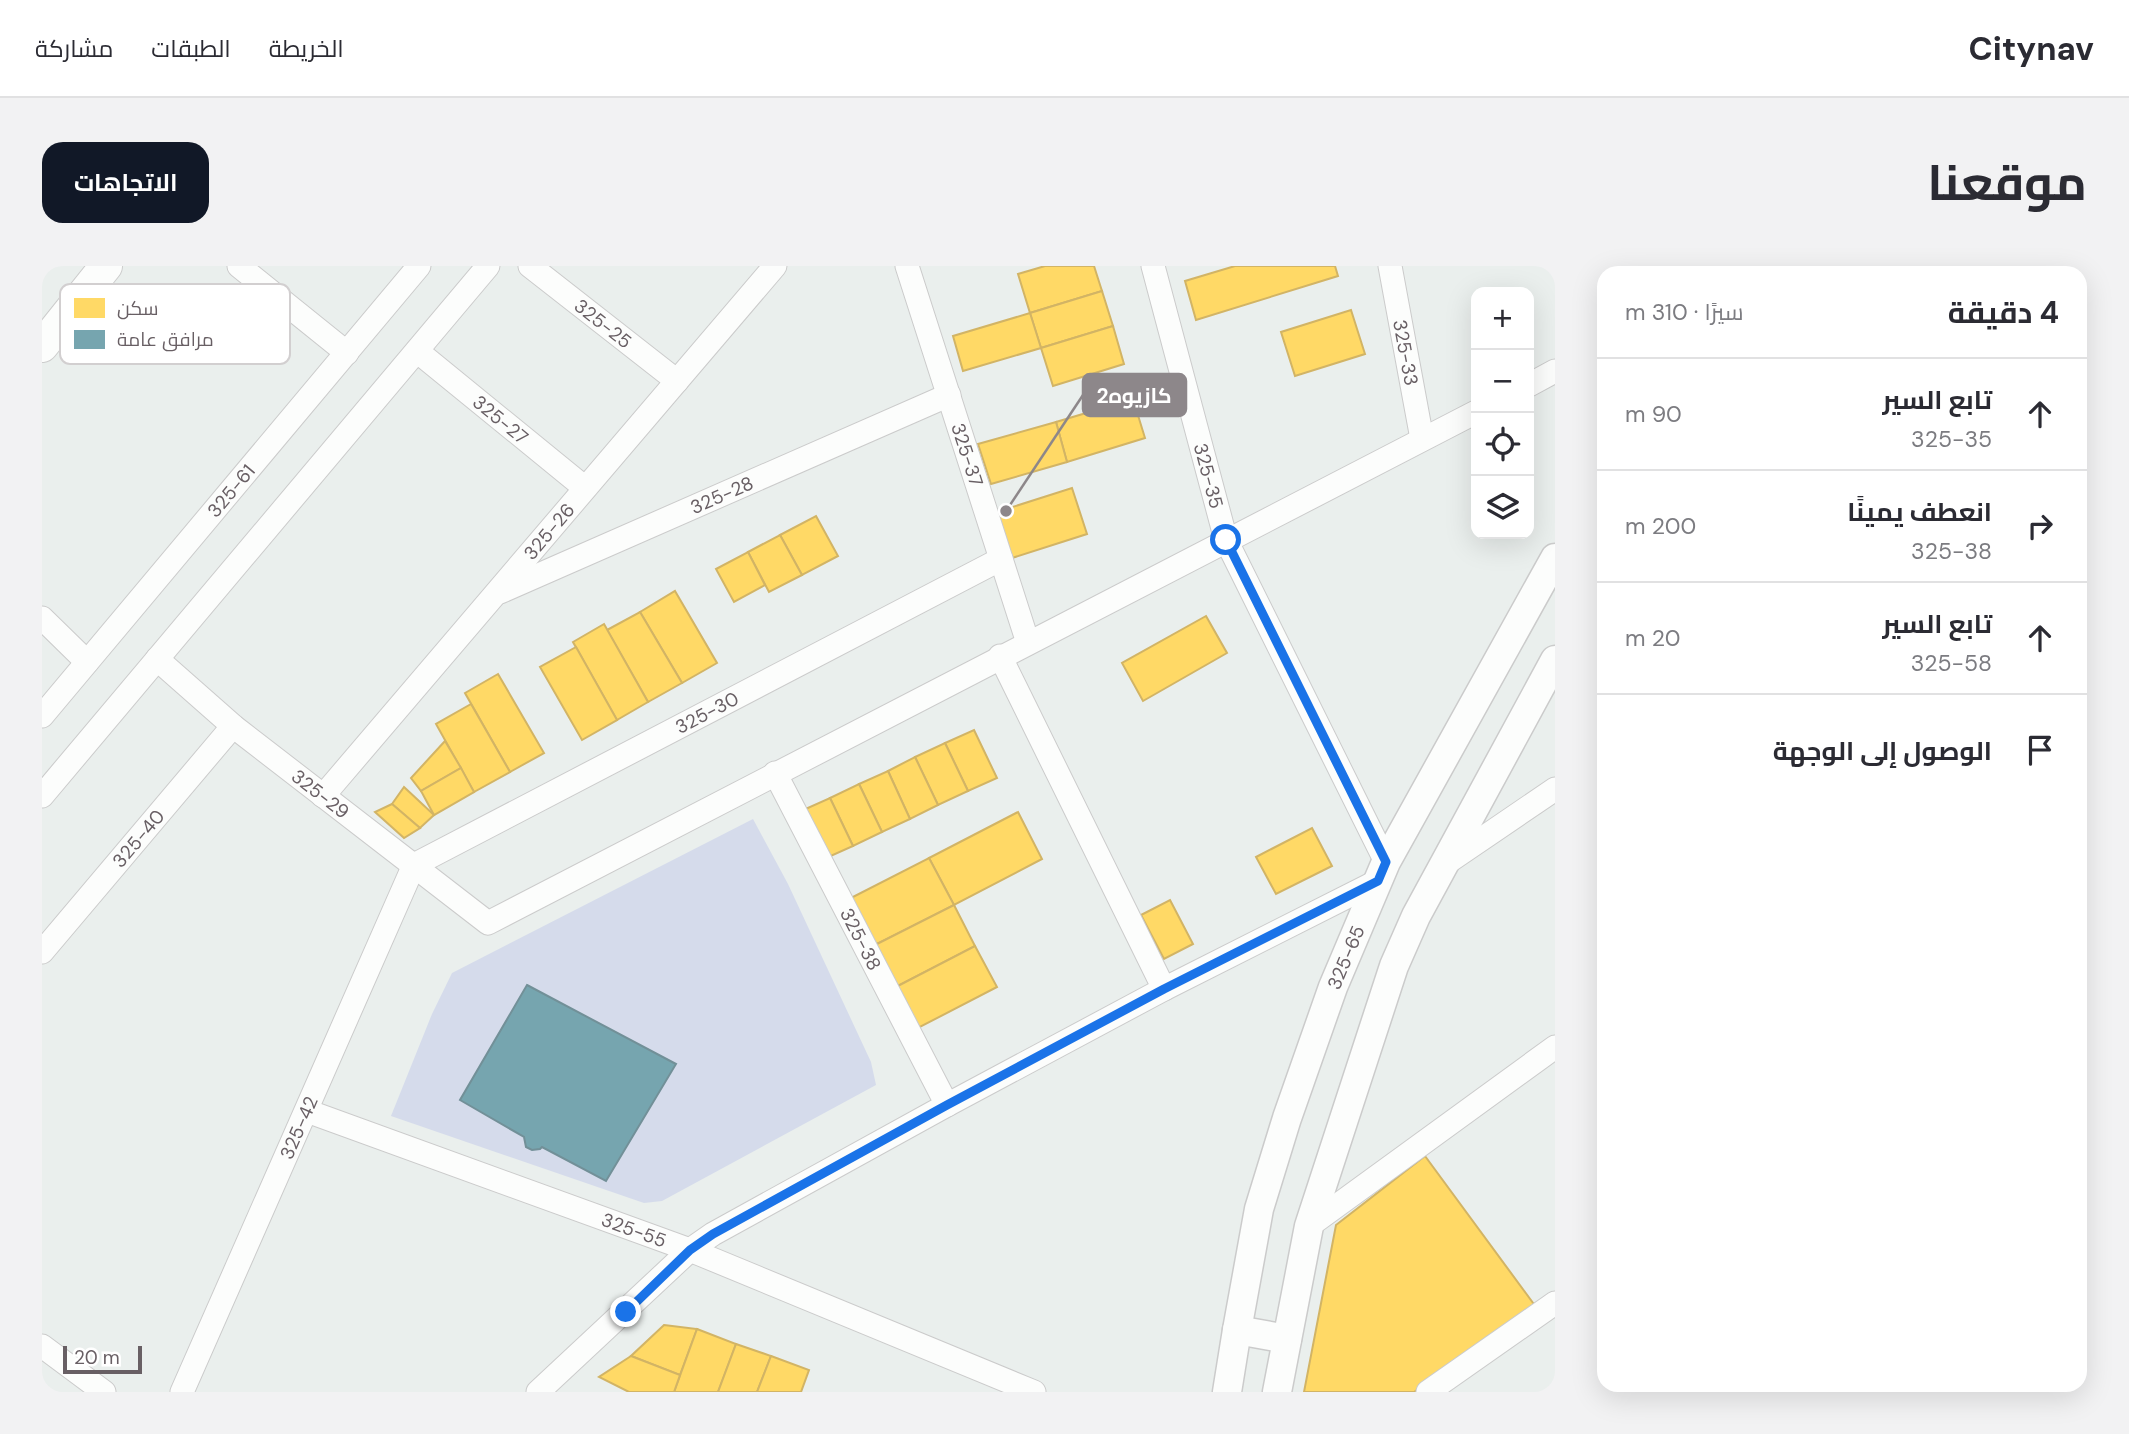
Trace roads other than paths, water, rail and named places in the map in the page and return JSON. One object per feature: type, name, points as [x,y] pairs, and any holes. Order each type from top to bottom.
[{"type":"main road","points":[[92,284],[106,266]]},
{"type":"main road","points":[[42,346],[60,324]]},
{"type":"street","points":[[239,266],[261,284]]},
{"type":"street","name":"325-61","points":[[42,716],[419,266]]},
{"type":"street","points":[[42,796],[488,266]]},
{"type":"street","name":"325-25","points":[[530,266],[677,381]]},
{"type":"street","name":"325-26","points":[[323,796],[775,266]]},
{"type":"street","name":"325-37","points":[[907,266],[1028,643]]},
{"type":"street","name":"325-35","points":[[1153,266],[1226,540],[1382,872]]},
{"type":"street","name":"325-33","points":[[1390,266],[1422,439]]},
{"type":"street","points":[[290,307],[347,353]]},
{"type":"street","name":"325-27","points":[[417,351],[585,488]]},
{"type":"street","points":[[1534,382],[1555,371]]},
{"type":"street","name":"325-28","points":[[493,596],[949,395]]},
{"type":"street","points":[[775,773],[1474,413]]},
{"type":"street","name":"325-65","points":[[1227,1392],[1259,1209],[1333,986],[1382,872],[1555,558]]},
{"type":"street","name":"325-30","points":[[414,865],[1002,559]]},
{"type":"street","points":[[42,618],[87,662]]},
{"type":"street","points":[[1000,656],[1164,989]]},
{"type":"street","name":"325-29","points":[[157,659],[233,726],[488,923],[775,773]]},
{"type":"street","points":[[1278,1392],[1309,1226],[1394,966],[1416,916],[1555,660]]},
{"type":"street","name":"325-40","points":[[42,952],[233,726]]},
{"type":"street","name":"325-38","points":[[775,773],[947,1105]]},
{"type":"street","points":[[1443,865],[1555,789]]},
{"type":"street","name":"325-42","points":[[182,1392],[414,865]]},
{"type":"street","points":[[538,1392],[690,1250],[713,1234],[1382,872]]},
{"type":"street","points":[[1309,1226],[1555,1047]]},
{"type":"street","name":"325-55","points":[[307,1111],[690,1250],[1034,1392]]},
{"type":"street","points":[[1428,1392],[1458,1384],[1555,1303]]},
{"type":"street","points":[[1237,1330],[1287,1339]]},
{"type":"street","points":[[42,1346],[104,1392]]},
{"type":"place","name":"كازيوه2","points":[[1006,511]]}]
